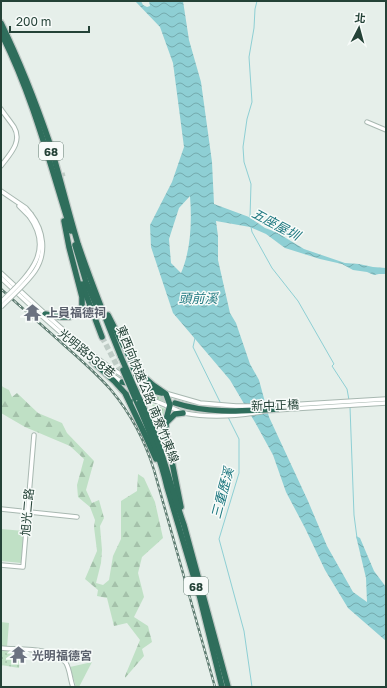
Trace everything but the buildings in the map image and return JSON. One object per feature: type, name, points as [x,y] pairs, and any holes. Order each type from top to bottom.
[{"type":"highway","name":"東西向快速公路 南寮竹東線","points":[[1,23],[22,68],[50,144],[91,283],[120,357],[126,378],[157,440],[175,500],[184,524],[228,687]]},
{"type":"highway","name":"東西向快速公路 南寮竹東線","points":[[1,33],[22,81],[34,114],[86,282],[120,357]]},
{"type":"highway","points":[[60,195],[69,247],[102,337]]},
{"type":"highway","points":[[45,314],[69,317],[76,314],[80,309],[82,297],[74,263]]},
{"type":"highway","points":[[91,283],[133,364],[144,377],[166,394],[170,405],[218,411],[277,410]]},
{"type":"highway","points":[[92,360],[125,393],[148,439],[167,487]]},
{"type":"highway","points":[[122,382],[128,383],[131,380],[133,375],[133,364]]},
{"type":"highway","points":[[131,404],[129,396],[132,389],[142,388],[166,394]]},
{"type":"highway","name":"東西向快速公路 南寮竹東線","points":[[137,399],[158,454],[198,591],[222,687]]},
{"type":"highway","points":[[172,405],[166,423],[167,438],[184,524]]},
{"type":"highway","points":[[166,423],[175,414],[183,413]]},
{"type":"street","points":[[1,109],[14,127],[17,136],[17,142],[14,150],[1,166]]},
{"type":"street","points":[[367,122],[386,130]]},
{"type":"street","points":[[1,191],[26,208],[36,227],[39,248],[38,256],[32,269],[1,302]]},
{"type":"street","points":[[1,307],[35,271],[41,257],[41,233],[39,226],[30,215]]},
{"type":"street","name":"光明路538巷","points":[[1,273],[45,314],[97,358],[131,380],[166,394]]},
{"type":"street","name":"光明路538巷","points":[[1,278],[92,360],[143,396],[172,405],[183,413]]},
{"type":"street","name":"新中正橋","points":[[166,394],[200,403],[236,406],[271,406],[386,399]]},
{"type":"street","name":"新中正橋","points":[[183,413],[202,415],[236,415],[277,410],[386,403]]},
{"type":"street","name":"旭光二路","points":[[1,565],[23,567],[34,435]]},
{"type":"street","points":[[1,509],[77,517]]},
{"type":"street","points":[[1,648],[52,653],[66,664],[73,687]]},
{"type":"green space","points":[[1,386],[9,390],[12,397],[17,393],[38,413],[62,423],[67,433],[94,461],[86,490],[92,503],[99,500],[104,518],[100,526],[102,550],[101,563],[96,583],[103,585],[109,580],[113,556],[121,539],[121,501],[137,491],[138,474],[144,478],[155,502],[163,538],[142,557],[138,573],[144,597],[134,617],[148,626],[152,642],[142,649],[144,656],[125,678],[140,640],[127,623],[114,626],[107,598],[97,596],[98,590],[85,579],[97,551],[94,527],[95,520],[90,507],[78,497],[77,485],[84,459],[70,446],[25,427],[1,413]]},
{"type":"green space","points":[[134,389],[164,396],[167,403]]},
{"type":"green space","points":[[152,404],[166,409],[169,456]]},
{"type":"green space","points":[[1,529],[24,531],[21,563],[1,561]]},
{"type":"green space","points":[[1,622],[9,623],[7,647],[1,646]]},
{"type":"green space","points":[[1,650],[16,653],[16,658],[20,659],[19,668],[1,665]]},
{"type":"green space","points":[[92,662],[79,687],[76,687],[70,667]]},
{"type":"water","name":"頭前溪","points":[[135,1],[141,1],[143,5],[147,7],[150,6],[149,1],[183,1],[189,40],[201,82],[212,162],[214,204],[249,217],[265,228],[276,232],[304,249],[345,263],[386,268],[386,274],[374,275],[367,272],[353,270],[342,264],[285,248],[266,234],[250,227],[216,221],[218,236],[218,260],[230,313],[236,323],[250,364],[259,380],[269,417],[327,546],[353,592],[367,602],[366,578],[356,536],[360,538],[374,571],[386,587],[386,641],[348,608],[325,570],[286,492],[273,455],[230,380],[173,313],[151,247],[150,225],[172,182],[184,147],[173,63],[160,27]],"holes":[[[190,196],[191,206],[189,245],[181,273],[171,263],[169,239],[179,208]]]},
{"type":"waterway","name":"五座屋圳","points":[[250,217],[251,184],[244,162],[243,147],[247,119],[252,102],[249,57],[257,1]]},
{"type":"waterway","name":"五座屋圳","points":[[251,227],[252,232],[272,268],[298,301],[334,364],[332,366],[347,389],[349,400]]},
{"type":"waterway","name":"三重歷溪","points":[[195,338],[193,347],[221,404]]},
{"type":"waterway","points":[[350,407],[354,515],[357,538]]},
{"type":"waterway","name":"三重歷溪","points":[[228,417],[239,439],[239,473],[219,539],[244,631],[252,687]]},
{"type":"tunnel","points":[[52,178],[65,174]]},
{"type":"tunnel","points":[[102,337],[123,377]]},
{"type":"tunnel","points":[[131,381],[171,402]]},
{"type":"railway","points":[[1,289],[100,378],[118,399],[137,428],[154,470],[215,687]]},
{"type":"place","name":"上員福德祠","points":[[33,312]]},
{"type":"place","name":"光明福德宮","points":[[19,655]]}]
